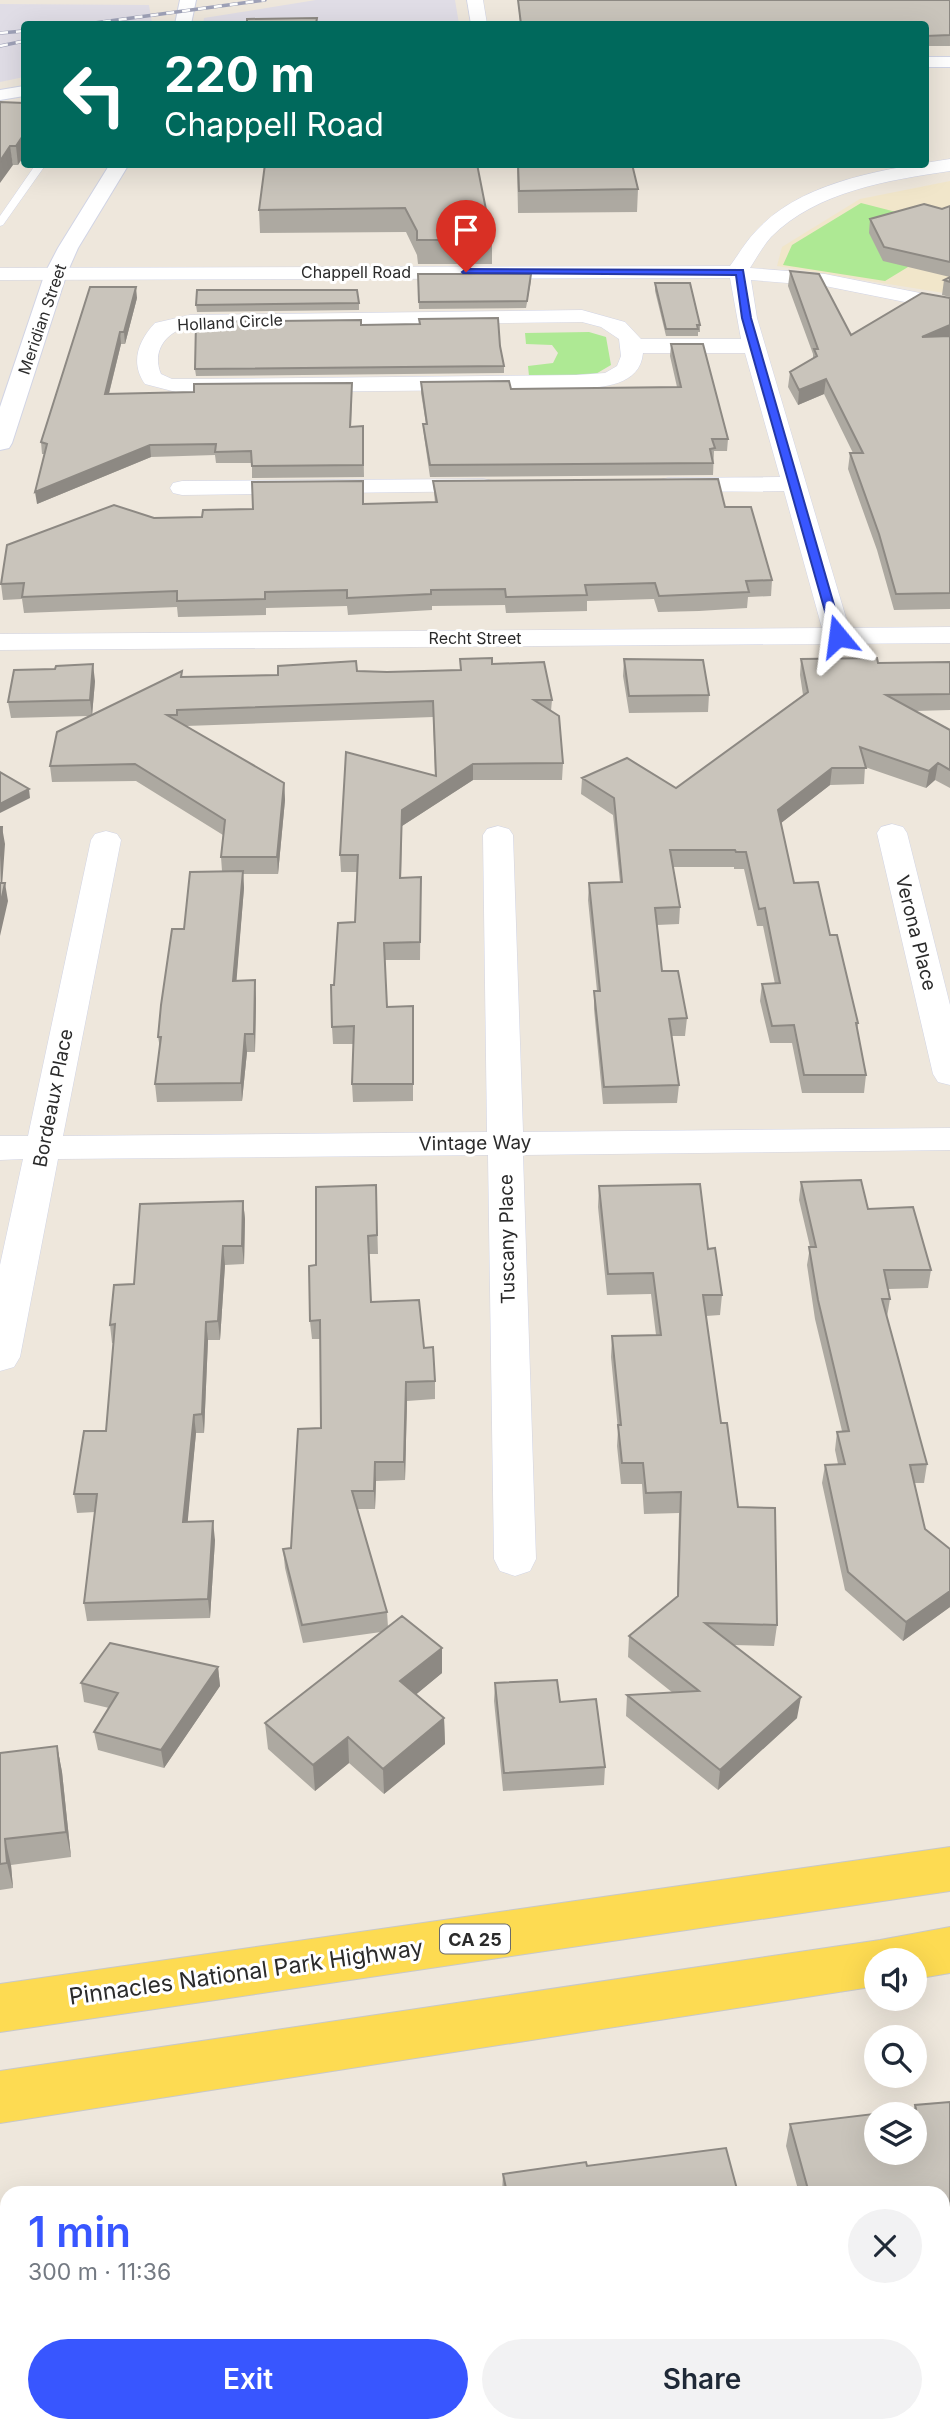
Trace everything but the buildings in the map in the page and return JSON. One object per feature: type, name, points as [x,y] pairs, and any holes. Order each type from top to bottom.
[{"type":"main road","name":"Pinnacles National Park Highway","points":[[0,2008],[950,1869]]},
{"type":"main road","points":[[927,1954],[950,1950]]},
{"type":"main road","points":[[0,2097],[864,1964]]},
{"type":"street","points":[[184,21],[188,0]]},
{"type":"street","points":[[475,0],[478,21]]},
{"type":"street","points":[[929,62],[950,62]]},
{"type":"street","points":[[0,95],[21,92]]},
{"type":"street","points":[[838,636],[740,290],[739,268],[765,233],[802,206],[833,192],[869,181],[950,165]]},
{"type":"street","name":"Meridian Street","points":[[0,443],[56,273],[68,248],[118,168]]},
{"type":"street","name":"Chappell Road","points":[[0,274],[740,272],[825,279],[950,305]]},
{"type":"street","name":"Holland Circle","points":[[582,316],[618,326],[627,334],[632,346],[633,354],[625,371],[613,377],[576,382],[174,385],[153,378],[147,364],[153,342],[164,328],[177,322],[211,320],[582,316]]},
{"type":"street","points":[[632,346],[756,346]]},
{"type":"street","points":[[643,485],[793,484]]},
{"type":"street","points":[[182,488],[506,486]]},
{"type":"street","name":"Recht Street","points":[[0,642],[950,635]]},
{"type":"street","name":"Verona Place","points":[[892,833],[950,1074]]},
{"type":"street","name":"Tuscany Place","points":[[498,835],[515,1559]]},
{"type":"street","name":"Bordeaux Place","points":[[0,1357],[106,840]]},
{"type":"street","name":"Vintage Way","points":[[0,1149],[950,1139]]},
{"type":"lane","points":[[0,223],[38,168]]},
{"type":"shaded area","points":[[316,0],[455,0],[458,21],[204,21],[204,18]]},
{"type":"shaded area","points":[[0,4],[149,5],[152,21],[21,21],[21,78],[0,82]]},
{"type":"shaded area","points":[[950,181],[950,294],[777,266],[782,247],[860,199]]},
{"type":"green space","points":[[861,203],[900,213],[908,267],[885,281],[783,265],[792,245]]},
{"type":"green space","points":[[589,332],[606,337],[611,365],[594,375],[529,376],[528,366],[553,363],[558,353],[552,345],[526,344],[525,333]]},
{"type":"railway","points":[[109,21],[265,0]]},
{"type":"railway","points":[[0,33],[21,31]]},
{"type":"railway","points":[[0,46],[21,42]]},
{"type":"route","points":[[466,272],[740,272],[740,290],[746,318],[838,636]]}]
